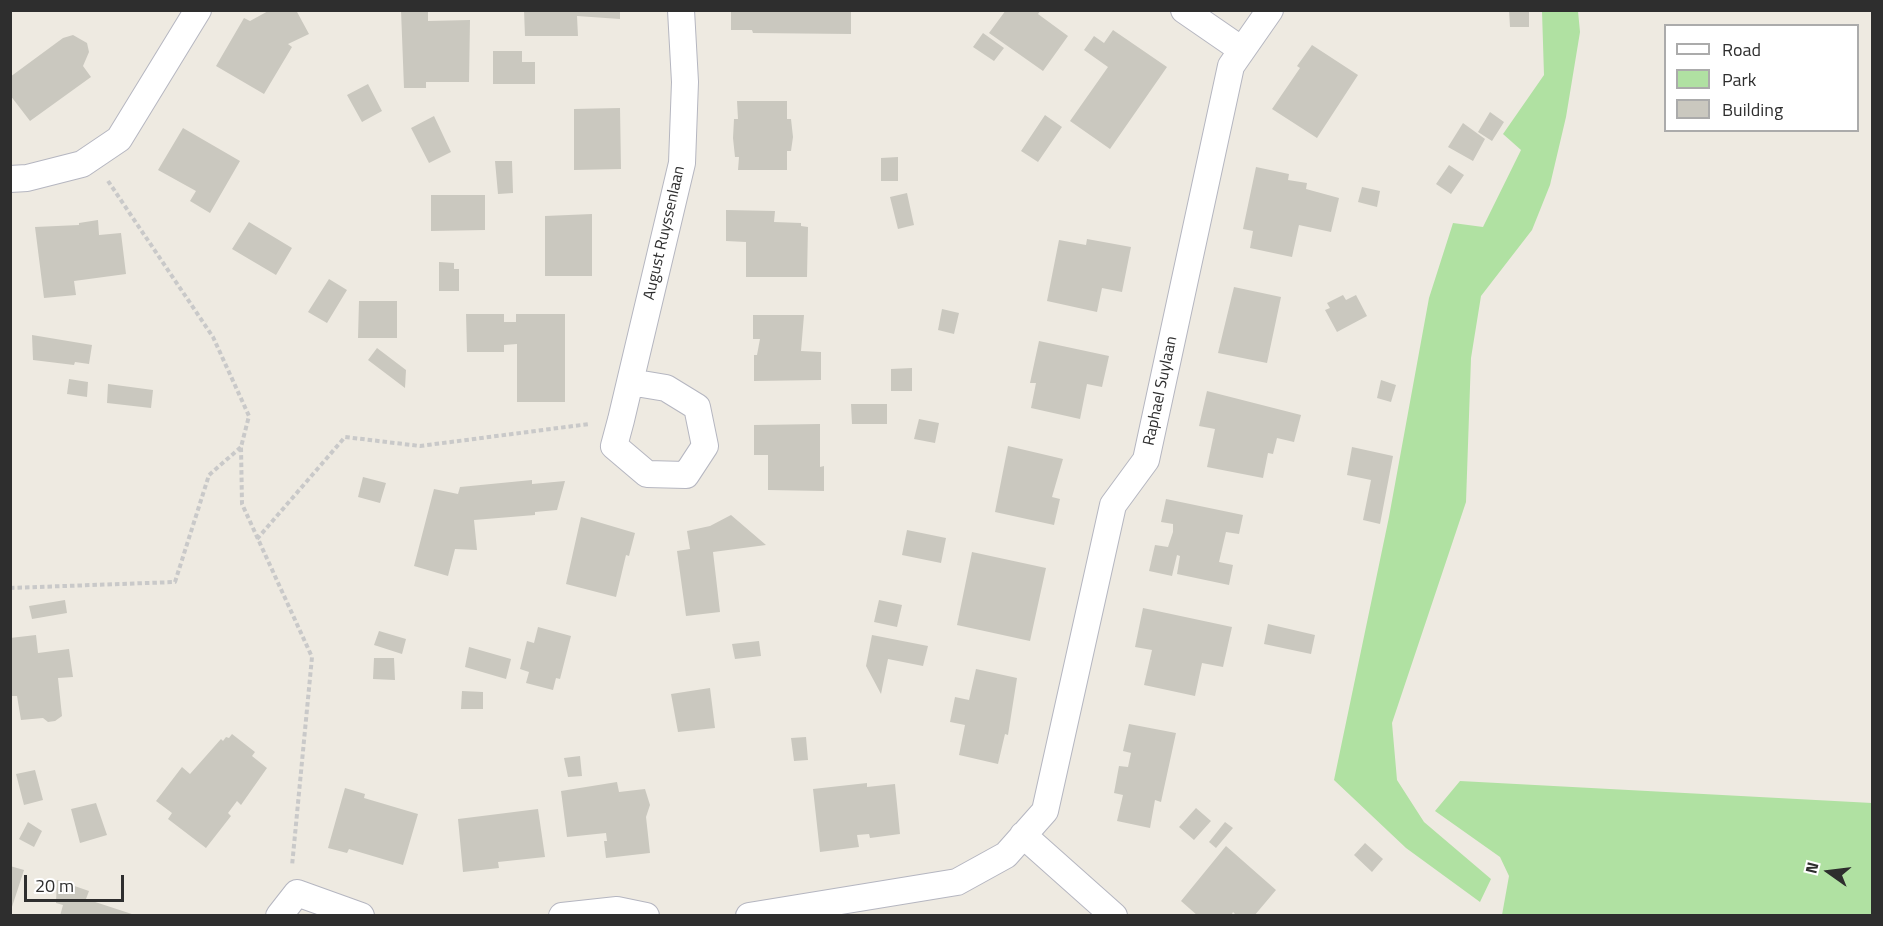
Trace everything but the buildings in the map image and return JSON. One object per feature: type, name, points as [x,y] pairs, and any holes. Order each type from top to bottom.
[{"type":"street","points":[[10,179],[27,178],[71,166],[92,157],[119,139],[198,10]]},
{"type":"street","name":"August Ruyssenlaan","points":[[630,382],[666,388],[697,407],[705,446],[686,475],[647,474],[614,446],[682,164],[685,82],[681,10]]},
{"type":"street","points":[[1184,10],[1242,50]]},
{"type":"street","name":"Raphael Suylaan","points":[[748,915],[957,882],[1006,855],[1045,811],[1113,505],[1146,460],[1231,66],[1270,10]]},
{"type":"street","points":[[1023,835],[1112,915]]},
{"type":"street","points":[[279,915],[297,893],[361,915]]},
{"type":"street","points":[[562,915],[617,910],[646,915]]},
{"type":"path","points":[[92,157],[213,337],[249,416],[241,447],[242,504],[312,657],[291,871],[297,893]]},
{"type":"path","points":[[257,539],[345,437],[420,446],[621,420]]},
{"type":"path","points":[[10,588],[175,582],[209,475],[241,447]]},
{"type":"green space","points":[[1542,11],[1578,11],[1580,32],[1566,117],[1550,185],[1532,230],[1481,296],[1471,358],[1466,502],[1392,723],[1397,780],[1424,822],[1491,879],[1480,902],[1406,848],[1334,780],[1389,517],[1429,298],[1453,223],[1483,227],[1521,150],[1503,134],[1544,75]]},
{"type":"green space","points":[[1460,781],[1872,803],[1872,915],[1502,915],[1509,876],[1500,857],[1435,811]]}]
